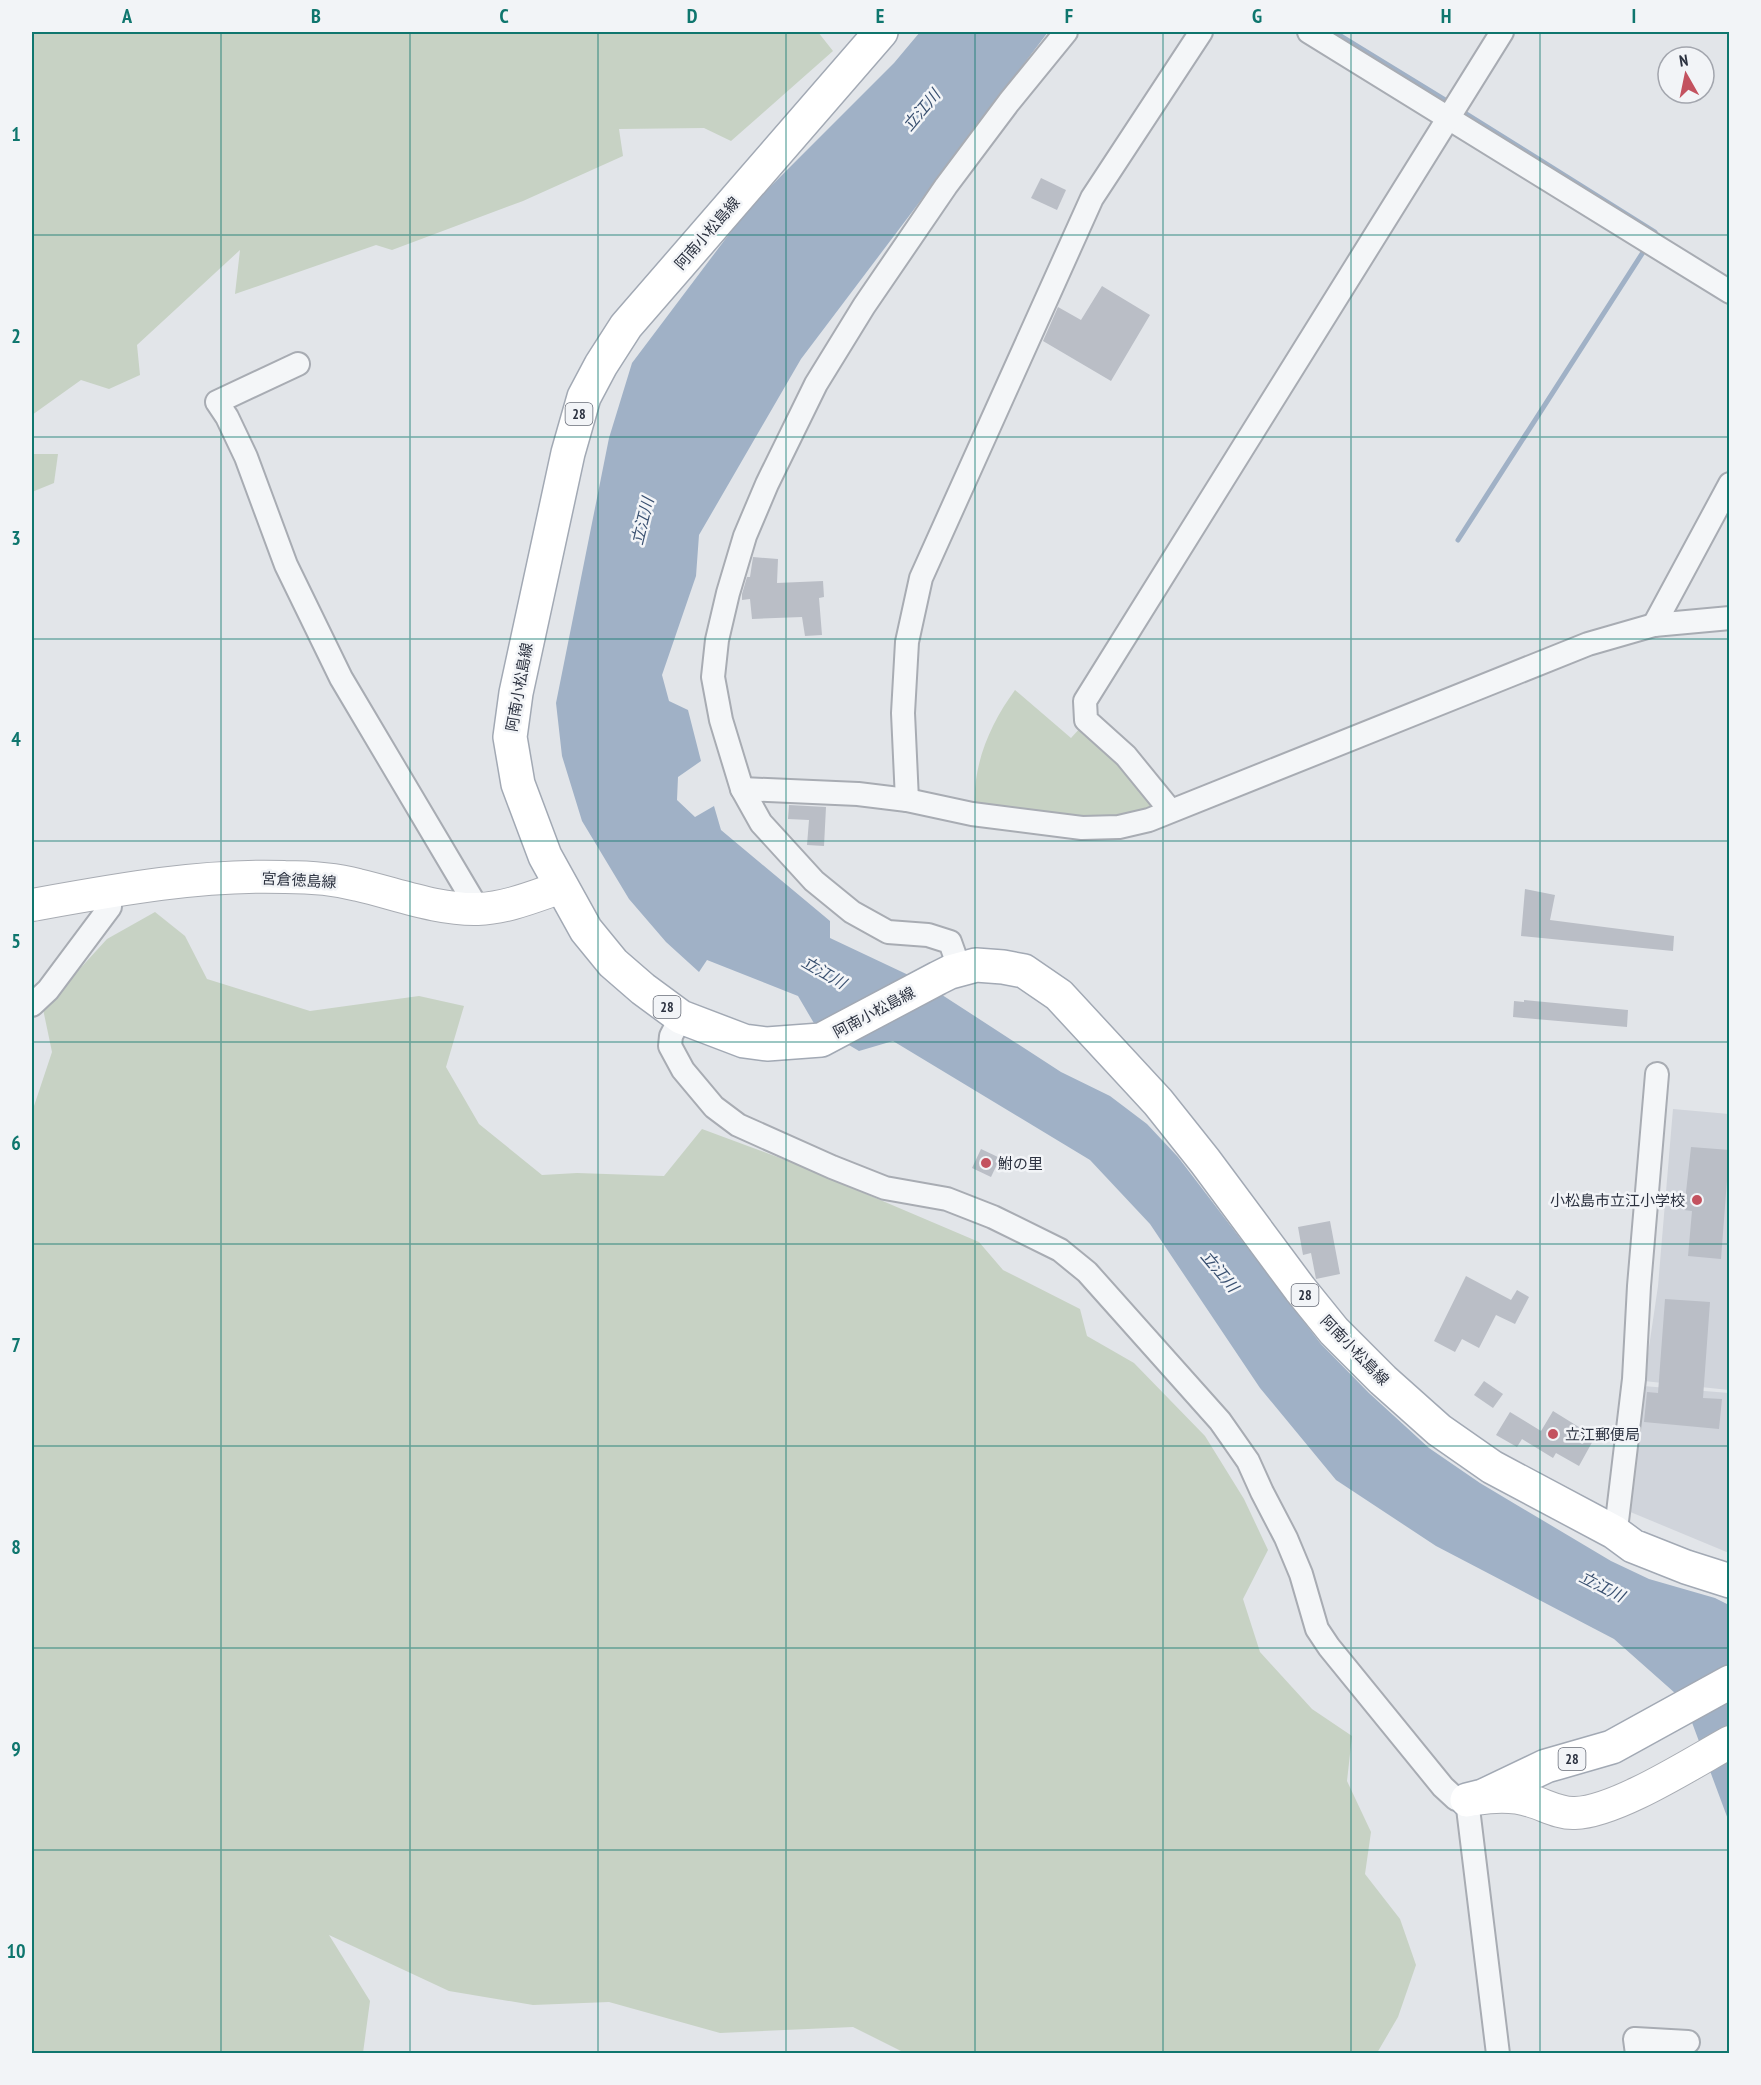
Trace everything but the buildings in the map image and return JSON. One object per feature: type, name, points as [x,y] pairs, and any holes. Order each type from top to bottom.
[{"type":"main road","name":"阿南小松島線","points":[[881,32],[626,326],[584,397],[563,476],[516,693],[510,737],[518,784],[540,843],[562,887],[586,930],[613,963],[643,989],[681,1017],[744,1041],[768,1044],[821,1040],[949,974],[976,965],[1024,971],[1059,995],[1158,1102],[1334,1331],[1383,1380],[1439,1430],[1492,1467],[1614,1532],[1633,1546],[1730,1581]]},
{"type":"main road","name":"宮倉徳島線","points":[[32,905],[110,891],[235,878],[283,877],[355,884],[454,908],[478,909],[500,907],[562,887]]},
{"type":"main road","name":"28","points":[[1467,1800],[1483,1796],[1546,1766],[1612,1747],[1730,1682]]},
{"type":"main road","points":[[1467,1800],[1495,1796],[1514,1797],[1575,1813],[1625,1798],[1730,1742]]},
{"type":"street","points":[[949,974],[950,942],[928,935],[888,932],[852,912],[814,881],[761,823],[742,789],[721,720],[713,676],[717,640],[745,536],[767,484],[816,384],[864,306],[946,186],[1009,102],[1066,32]]},
{"type":"street","points":[[907,800],[903,713],[907,642],[921,578],[1092,198],[1201,32]]},
{"type":"street","points":[[1309,32],[1730,292]]},
{"type":"street","points":[[1170,810],[1126,756],[1086,720],[1085,701],[1502,32]]},
{"type":"street","points":[[298,364],[217,402],[227,417],[246,457],[286,565],[341,678],[478,909]]},
{"type":"street","points":[[1654,625],[1730,484]]},
{"type":"street","points":[[742,789],[858,794],[907,800],[972,814],[1082,828],[1119,827],[1149,820],[1588,644],[1654,625],[1730,618]]},
{"type":"street","points":[[32,1005],[48,990],[110,906],[110,891]]},
{"type":"street","points":[[681,1017],[671,1036],[670,1046],[683,1070],[714,1107],[738,1125],[831,1167],[885,1188],[946,1199],[993,1217],[1060,1250],[1087,1272],[1220,1421],[1248,1461],[1286,1538],[1301,1574],[1317,1629],[1329,1647],[1443,1787],[1456,1800],[1467,1800],[1498,2054]]},
{"type":"street","points":[[1614,1532],[1634,1379],[1639,1286],[1657,1074]]},
{"type":"street","points":[[1637,2054],[1635,2039],[1688,2042]]},
{"type":"shaded area","name":"小松島市立江小学校","points":[[1673,1109],[1729,1114],[1729,1390],[1644,1381],[1658,1286]]},
{"type":"shaded area","points":[[1643,1386],[1729,1393],[1729,1553],[1628,1511]]},
{"type":"green space","points":[[32,32],[818,32],[833,51],[731,141],[704,128],[619,129],[623,156],[523,201],[392,250],[376,245],[235,294],[240,250],[137,345],[140,375],[109,389],[81,380],[32,415]]},
{"type":"green space","points":[[32,454],[58,454],[54,483],[32,492]]},
{"type":"green space","points":[[1015,690],[1071,738],[1082,726],[1119,759],[1157,809],[1105,822],[975,808],[976,777],[984,746]]},
{"type":"green space","points":[[155,912],[185,936],[207,979],[310,1011],[419,996],[464,1006],[446,1067],[479,1124],[542,1175],[577,1173],[664,1176],[702,1129],[791,1162],[979,1242],[1003,1270],[1080,1309],[1087,1336],[1134,1363],[1205,1436],[1244,1499],[1268,1550],[1243,1599],[1260,1652],[1312,1709],[1352,1736],[1347,1781],[1371,1832],[1365,1874],[1400,1919],[1416,1965],[1398,2017],[1377,2053],[907,2054],[853,2027],[720,2033],[609,2002],[533,2005],[449,1991],[329,1935],[370,2001],[363,2053],[32,2054],[32,1112],[52,1052],[43,1009],[107,939]]},
{"type":"water","name":"立江川","points":[[920,32],[1048,32],[801,359],[699,535],[696,576],[662,675],[669,701],[688,710],[701,761],[678,777],[677,800],[695,817],[714,806],[721,830],[830,921],[830,938],[919,980],[1061,1072],[1110,1096],[1147,1124],[1178,1157],[1321,1344],[1369,1393],[1429,1448],[1480,1483],[1611,1561],[1649,1579],[1715,1598],[1729,1605],[1729,1822],[1684,1701],[1614,1639],[1436,1546],[1336,1480],[1260,1388],[1150,1224],[1090,1160],[893,1041],[859,1051],[815,1025],[798,996],[707,960],[699,972],[666,942],[629,899],[582,821],[562,756],[556,703],[609,438],[632,363],[748,209],[894,63]]},
{"type":"waterway","points":[[1334,32],[1445,100]]},
{"type":"waterway","points":[[1465,113],[1655,232],[1652,238]]},
{"type":"waterway","points":[[1458,540],[1647,246]]},
{"type":"place","name":"鮒の里","points":[[986,1163]]},
{"type":"place","name":"小松島市立江小学校","points":[[1697,1200]]},
{"type":"place","name":"立江郵便局","points":[[1553,1434]]}]
